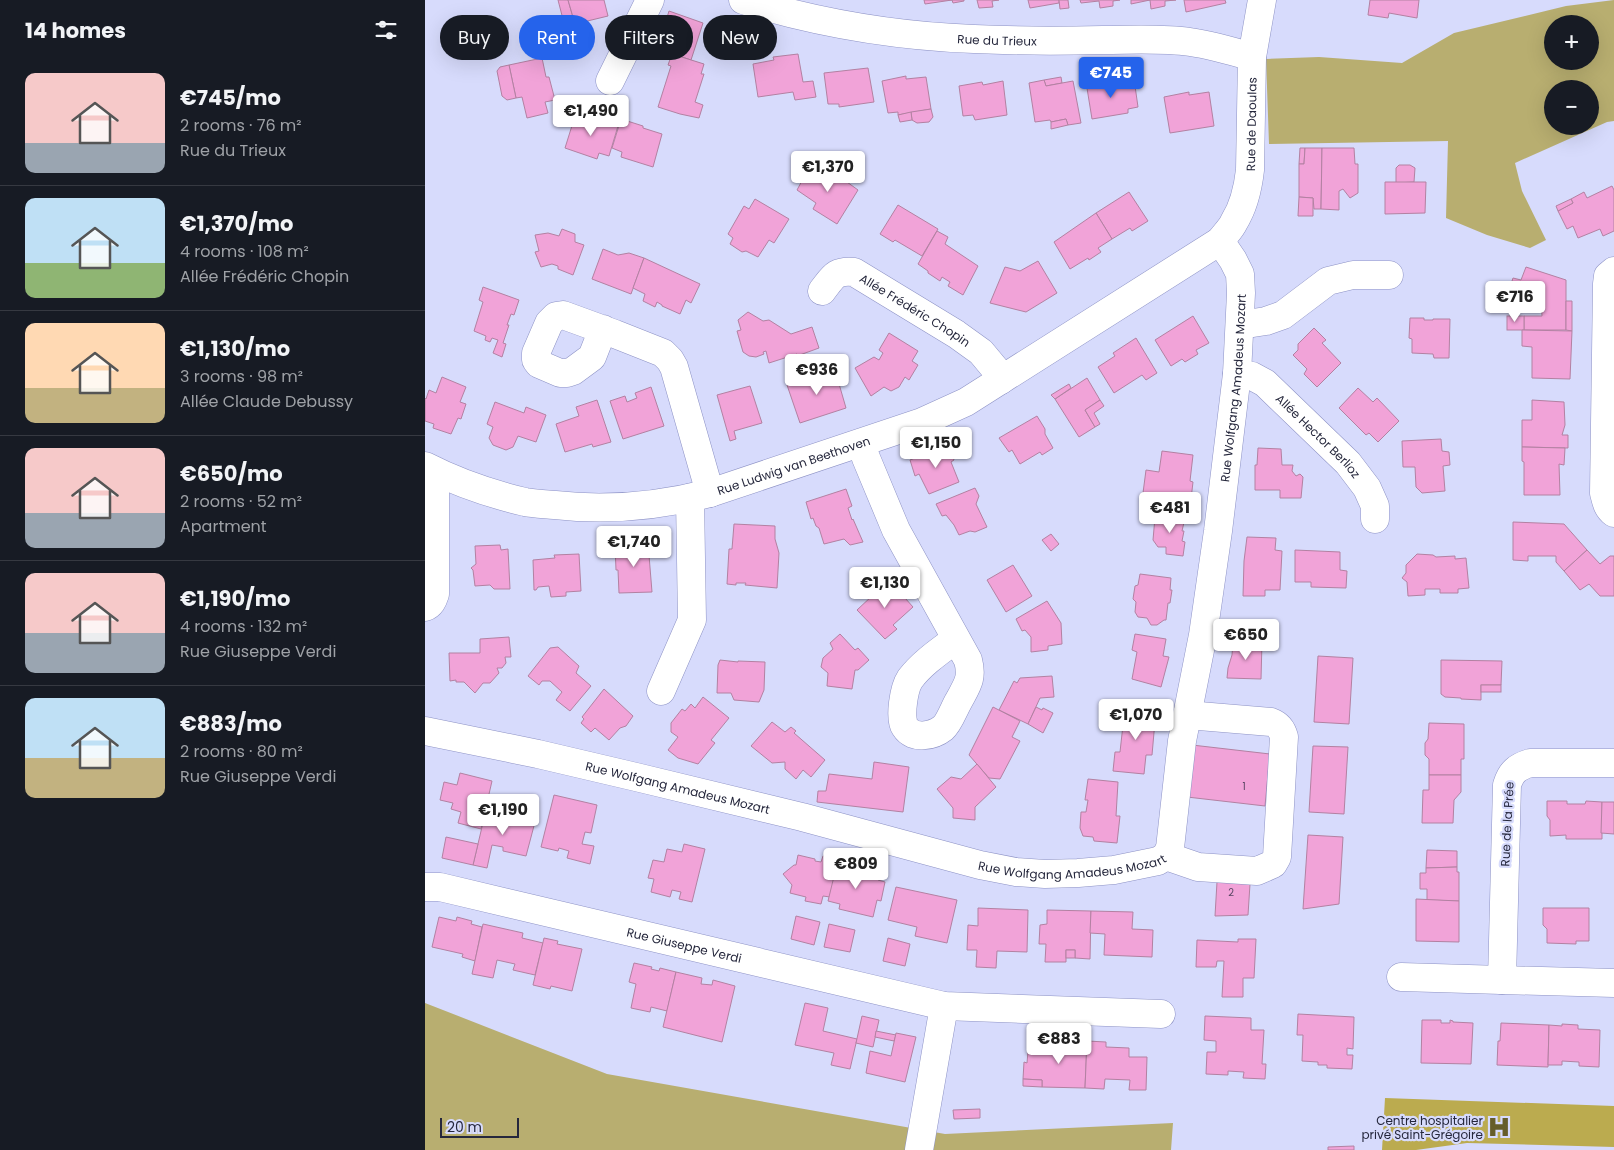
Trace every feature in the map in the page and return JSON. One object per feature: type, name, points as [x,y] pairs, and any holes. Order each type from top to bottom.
[{"type":"street","points":[[610,81],[650,0]]},
{"type":"street","name":"Rue du Trieux","points":[[743,0],[825,21],[902,34],[973,39],[1189,42],[1225,49],[1252,58]]},
{"type":"street","name":"Rue de Daoulas","points":[[1220,241],[1234,223],[1248,186],[1252,58],[1262,0]]},
{"type":"street","name":"Rue Wolfgang Amadeus Mozart","points":[[425,730],[538,754],[802,817],[979,865],[1016,872],[1045,874],[1078,873],[1114,870],[1158,861],[1166,856],[1170,848],[1181,741],[1204,626],[1218,531],[1237,374],[1240,325],[1240,274],[1220,241]]},
{"type":"street","name":"Rue Ludwig van Beethoven","points":[[433,470],[479,488],[526,502],[583,508],[646,506],[700,496],[922,422],[966,402],[1220,241]]},
{"type":"street","name":"Allée Frédéric Chopin","points":[[822,291],[835,274],[843,271],[854,272],[956,334],[981,352],[996,370],[1001,380]]},
{"type":"street","points":[[1614,271],[1609,276],[1607,284],[1604,493],[1606,503],[1614,513]]},
{"type":"street","points":[[1240,325],[1266,321],[1283,315],[1328,281],[1353,275],[1389,276]]},
{"type":"street","points":[[603,330],[663,353],[670,360],[674,367],[700,496],[692,620],[661,691]]},
{"type":"street","name":"Allée Hector Berlioz","points":[[1237,374],[1252,376],[1265,383],[1348,463],[1367,488],[1375,506],[1375,519]]},
{"type":"street","points":[[861,443],[896,530],[956,639]]},
{"type":"street","points":[[425,607],[433,601],[435,594],[430,551],[435,489],[433,470]]},
{"type":"street","points":[[1166,856],[1207,868],[1257,871],[1273,864],[1277,857],[1283,730],[1277,724],[1271,722],[1187,715]]},
{"type":"street","name":"Rue de la Prée","points":[[1501,980],[1507,785],[1510,775],[1519,767],[1530,764],[1614,763]]},
{"type":"street","name":"Rue Giuseppe Verdi","points":[[425,887],[440,887],[944,1006],[1161,1014]]},
{"type":"street","points":[[1401,977],[1614,983]]},
{"type":"street","points":[[919,1150],[944,1006]]},
{"type":"shaded area","points":[[1614,0],[1614,121],[1599,126],[1599,80],[1544,80],[1544,135],[1578,135],[1515,163],[1522,191],[1546,240],[1530,248],[1487,235],[1446,218],[1448,141],[1269,144],[1266,59],[1319,57],[1402,63],[1454,33],[1566,6]]},
{"type":"shaded area","points":[[425,1003],[607,1074],[945,1134],[1173,1123],[1171,1150],[425,1150]]},
{"type":"shaded area","name":"Centre hospitalier privé Saint-Grégoire","points":[[1385,1098],[1614,1106],[1614,1147],[1467,1143],[1416,1150],[1382,1150]]},
{"type":"building","points":[[558,0],[568,0],[572,15],[562,15]]},
{"type":"building","points":[[568,0],[604,0],[608,15],[595,19],[595,15],[572,15]]},
{"type":"building","points":[[924,0],[952,0],[925,4]]},
{"type":"building","points":[[952,0],[964,0],[964,1],[953,3]]},
{"type":"building","points":[[977,0],[999,0],[992,1],[993,7],[979,8]]},
{"type":"building","points":[[1028,0],[1059,0],[1059,3],[1030,8]]},
{"type":"building","points":[[1059,0],[1068,0],[1069,8],[1060,9]]},
{"type":"building","points":[[1080,0],[1120,0],[1113,1],[1113,6],[1100,8],[1099,1],[1081,3]]},
{"type":"building","points":[[1131,0],[1150,0],[1131,4]]},
{"type":"building","points":[[1150,0],[1176,0],[1165,1],[1165,6],[1151,9]]},
{"type":"building","points":[[1184,0],[1225,0],[1226,3],[1186,12]]},
{"type":"building","points":[[1370,0],[1419,0],[1417,18],[1389,13],[1388,18],[1368,15]]},
{"type":"building","points":[[669,11],[680,15],[668,15]]},
{"type":"building","points":[[693,19],[703,23],[693,54]]},
{"type":"building","points":[[798,54],[803,82],[813,81],[816,97],[795,100],[793,92],[758,97],[753,64],[777,60],[777,57]]},
{"type":"building","points":[[542,60],[546,77],[549,77],[555,100],[545,102],[548,113],[527,118],[522,97],[516,98],[509,65]]},
{"type":"building","points":[[670,60],[691,60],[704,64],[701,74],[704,74],[695,102],[703,105],[699,118],[658,107],[671,66],[668,65]]},
{"type":"building","points":[[509,65],[516,98],[507,100],[502,96],[497,71],[500,67]]},
{"type":"building","points":[[868,68],[874,102],[839,107],[839,104],[828,104],[824,73]]},
{"type":"building","points":[[906,76],[906,79],[926,77],[931,109],[898,115],[898,112],[888,113],[882,81]]},
{"type":"building","points":[[1061,77],[1062,83],[1046,86],[1044,80]]},
{"type":"building","points":[[1044,80],[1046,86],[1073,81],[1081,123],[1068,125],[1066,119],[1051,122],[1050,120],[1035,122],[1029,83]]},
{"type":"building","points":[[1098,80],[1098,84],[1123,80],[1125,88],[1135,86],[1138,107],[1128,109],[1128,113],[1092,119],[1086,82]]},
{"type":"building","points":[[1003,81],[1007,115],[975,120],[973,115],[963,116],[959,86],[982,82],[983,85]]},
{"type":"building","points":[[1189,92],[1189,95],[1209,92],[1214,126],[1170,133],[1164,97]]},
{"type":"building","points":[[931,109],[933,117],[929,122],[917,123],[912,120],[911,112]]},
{"type":"building","points":[[911,112],[912,120],[900,122],[898,115]]},
{"type":"building","points":[[575,116],[595,122],[595,119],[618,126],[609,156],[599,153],[597,159],[565,148]]},
{"type":"building","points":[[621,119],[662,134],[653,167],[621,157],[622,152],[612,148]]},
{"type":"building","points":[[1066,119],[1068,125],[1051,129],[1051,122]]},
{"type":"building","points":[[1300,148],[1305,148],[1304,164],[1299,164]]},
{"type":"building","points":[[1305,148],[1322,148],[1321,209],[1314,209],[1313,198],[1299,197],[1299,164],[1304,164]]},
{"type":"building","points":[[1322,148],[1354,148],[1355,164],[1358,164],[1358,193],[1350,198],[1343,189],[1339,191],[1339,210],[1321,209]]},
{"type":"building","points":[[1399,165],[1410,165],[1415,168],[1414,182],[1396,183],[1396,168]]},
{"type":"building","points":[[810,166],[832,179],[838,170],[850,177],[847,182],[858,190],[837,224],[813,209],[816,203],[797,190]]},
{"type":"building","points":[[1385,182],[1426,182],[1425,213],[1385,214]]},
{"type":"building","points":[[1612,186],[1614,190],[1614,231],[1603,236],[1600,229],[1578,238],[1573,226],[1567,229],[1558,211],[1573,203],[1571,199],[1584,192],[1587,198]]},
{"type":"building","points":[[1129,192],[1148,221],[1132,231],[1130,228],[1112,239],[1096,213]]},
{"type":"building","points":[[1299,197],[1313,198],[1313,216],[1298,216]]},
{"type":"building","points":[[755,199],[789,219],[774,243],[769,240],[758,257],[746,251],[742,252],[730,244],[733,238],[728,234],[744,206],[749,209]]},
{"type":"building","points":[[1571,199],[1573,203],[1558,211],[1556,206]]},
{"type":"building","points":[[898,205],[938,229],[922,256],[895,240],[893,242],[880,234]]},
{"type":"building","points":[[1096,213],[1112,239],[1098,248],[1101,252],[1070,269],[1054,242]]},
{"type":"building","points":[[562,229],[575,234],[575,242],[584,245],[573,275],[558,269],[558,266],[552,264],[541,267],[535,252],[539,251],[535,235],[548,233],[559,236]]},
{"type":"building","points":[[937,231],[948,237],[945,244],[978,266],[963,295],[948,286],[950,282],[942,277],[940,281],[918,264]]},
{"type":"building","points":[[603,249],[618,255],[629,253],[644,258],[631,294],[592,279]]},
{"type":"building","points":[[644,258],[700,284],[691,303],[686,300],[680,314],[657,302],[655,307],[643,301],[645,294],[633,288]]},
{"type":"building","points":[[1038,261],[1057,293],[1026,312],[990,303],[1005,267],[1020,271]]},
{"type":"building","points":[[1526,267],[1566,280],[1566,330],[1524,330],[1524,316],[1542,316],[1541,299],[1537,297],[1522,301],[1507,296],[1513,278],[1521,280]]},
{"type":"building","points":[[483,287],[519,300],[514,315],[511,314],[507,325],[509,325],[503,343],[506,344],[502,357],[493,353],[498,340],[492,338],[490,342],[485,340],[486,336],[474,331],[483,302],[479,300]]},
{"type":"building","points":[[1566,301],[1572,301],[1572,331],[1566,330]]},
{"type":"building","points":[[748,312],[763,321],[769,320],[791,334],[812,327],[819,348],[769,363],[766,351],[763,352],[764,354],[756,357],[749,356],[743,352],[737,331],[741,330],[738,320]]},
{"type":"building","points":[[1193,316],[1209,343],[1196,350],[1198,354],[1185,362],[1182,359],[1171,366],[1155,340]]},
{"type":"building","points":[[1507,316],[1524,316],[1524,330],[1507,330]]},
{"type":"building","points":[[1410,318],[1424,318],[1424,320],[1450,319],[1449,358],[1434,358],[1433,354],[1412,353],[1412,339],[1409,338]]},
{"type":"building","points":[[1314,328],[1326,340],[1322,343],[1341,363],[1317,387],[1304,374],[1307,369],[1293,355],[1298,350],[1298,344]]},
{"type":"building","points":[[1522,330],[1572,331],[1570,379],[1532,378],[1532,347],[1522,346]]},
{"type":"building","points":[[889,333],[918,351],[912,361],[918,365],[909,380],[905,377],[899,387],[891,391],[884,387],[871,396],[855,368],[874,357],[879,360],[883,353],[879,350]]},
{"type":"building","points":[[1136,338],[1157,373],[1146,380],[1142,375],[1114,393],[1098,367],[1115,356],[1113,353]]},
{"type":"building","points":[[831,367],[835,370],[846,408],[800,423],[787,385],[811,377],[813,385],[822,383],[820,374],[822,370]]},
{"type":"building","points":[[820,375],[822,383],[813,385],[811,378]]},
{"type":"building","points":[[442,377],[466,387],[460,402],[466,404],[461,419],[458,418],[451,434],[433,428],[434,424],[425,421],[425,398],[429,390],[436,393]]},
{"type":"building","points":[[1087,378],[1100,400],[1085,410],[1095,427],[1079,437],[1055,399]]},
{"type":"building","points":[[1069,384],[1071,388],[1055,399],[1051,395]]},
{"type":"building","points":[[750,386],[762,423],[734,431],[736,439],[730,441],[717,395]]},
{"type":"building","points":[[651,387],[664,426],[623,439],[610,401],[625,396],[627,402],[637,398],[635,393]]},
{"type":"building","points":[[1358,388],[1373,402],[1377,398],[1399,421],[1378,442],[1369,433],[1366,435],[1339,408]]},
{"type":"building","points":[[597,400],[611,442],[593,447],[592,444],[565,452],[556,424],[579,416],[576,407]]},
{"type":"building","points":[[1100,400],[1104,406],[1094,413],[1100,424],[1095,427],[1085,410]]},
{"type":"building","points":[[1532,400],[1564,402],[1565,425],[1562,435],[1568,435],[1568,448],[1522,447],[1522,420],[1532,420]]},
{"type":"building","points":[[495,402],[524,413],[526,407],[546,415],[536,442],[518,436],[513,447],[506,450],[493,445],[489,438],[493,427],[487,424]]},
{"type":"building","points":[[1037,416],[1053,448],[1042,455],[1040,452],[1020,464],[1012,450],[1009,452],[999,438]]},
{"type":"building","points":[[1441,439],[1442,451],[1449,452],[1450,465],[1443,466],[1445,491],[1422,493],[1416,487],[1415,467],[1403,467],[1402,441]]},
{"type":"building","points":[[948,444],[954,460],[951,462],[959,482],[929,494],[919,474],[915,476],[910,460]]},
{"type":"building","points":[[1522,447],[1565,448],[1564,465],[1559,464],[1560,495],[1524,495]]},
{"type":"building","points":[[1258,448],[1281,449],[1282,465],[1293,465],[1292,471],[1296,476],[1300,474],[1303,477],[1301,498],[1280,498],[1280,490],[1255,490],[1255,465],[1257,465]]},
{"type":"building","points":[[1162,451],[1193,455],[1190,481],[1193,482],[1191,499],[1143,493],[1146,470],[1159,472]]},
{"type":"building","points":[[975,488],[979,496],[976,504],[987,527],[975,532],[970,531],[959,535],[946,515],[942,516],[936,504]]},
{"type":"building","points":[[846,489],[852,506],[848,508],[863,542],[850,545],[844,539],[824,544],[819,528],[816,526],[813,518],[811,519],[806,502]]},
{"type":"building","points":[[1161,514],[1185,518],[1182,531],[1184,531],[1182,541],[1185,542],[1183,556],[1166,554],[1166,547],[1158,547],[1153,540],[1155,517]]},
{"type":"building","points":[[1513,522],[1564,524],[1587,550],[1564,571],[1556,562],[1556,556],[1528,556],[1528,561],[1513,560]]},
{"type":"building","points":[[734,524],[775,526],[775,539],[779,553],[777,588],[745,585],[746,583],[727,584],[729,549],[732,549]]},
{"type":"building","points":[[1051,534],[1059,544],[1051,551],[1042,540]]},
{"type":"building","points":[[1247,537],[1276,538],[1275,550],[1282,551],[1280,590],[1265,590],[1265,596],[1243,596]]},
{"type":"building","points":[[648,543],[652,592],[619,593],[615,545]]},
{"type":"building","points":[[500,545],[501,550],[508,549],[510,589],[494,589],[490,585],[475,586],[473,570],[471,568],[476,564],[475,546]]},
{"type":"building","points":[[1295,550],[1340,552],[1340,570],[1347,571],[1346,588],[1311,587],[1311,582],[1295,582]]},
{"type":"building","points":[[1587,550],[1600,564],[1610,556],[1614,556],[1614,596],[1600,596],[1589,584],[1580,590],[1564,571]]},
{"type":"building","points":[[579,554],[581,591],[566,592],[566,596],[551,597],[549,586],[538,587],[534,590],[533,560],[555,558],[554,555]]},
{"type":"building","points":[[1417,554],[1433,555],[1436,557],[1455,556],[1455,559],[1466,558],[1469,588],[1458,589],[1458,593],[1440,593],[1440,589],[1425,589],[1425,595],[1408,596],[1407,582],[1402,578],[1406,573],[1406,565]]},
{"type":"building","points":[[1013,565],[1032,596],[1006,612],[987,580]]},
{"type":"building","points":[[1140,574],[1171,578],[1170,590],[1172,590],[1166,620],[1157,625],[1151,625],[1147,618],[1138,617],[1135,612],[1136,602],[1133,599],[1135,586],[1138,585]]},
{"type":"building","points":[[889,580],[913,607],[893,625],[897,629],[885,639],[857,610]]},
{"type":"building","points":[[1047,601],[1061,623],[1062,644],[1048,646],[1048,650],[1031,652],[1031,637],[1025,630],[1022,631],[1016,619]]},
{"type":"building","points":[[840,634],[855,650],[858,648],[869,660],[858,670],[855,670],[852,689],[827,686],[828,673],[821,667],[823,658],[833,649],[830,643]]},
{"type":"building","points":[[1135,634],[1166,639],[1163,656],[1169,657],[1161,687],[1132,679],[1137,652],[1132,650]]},
{"type":"building","points":[[509,637],[511,657],[505,657],[506,663],[502,668],[497,668],[499,673],[490,683],[483,683],[475,693],[464,682],[450,681],[449,653],[480,653],[480,639]]},
{"type":"building","points":[[1233,642],[1262,642],[1261,679],[1227,678]]},
{"type":"building","points":[[558,647],[579,666],[576,673],[591,686],[570,711],[556,700],[562,692],[550,681],[542,681],[539,685],[528,676],[550,648]]},
{"type":"building","points":[[1318,656],[1353,658],[1349,724],[1314,722]]},
{"type":"building","points":[[720,660],[765,662],[764,690],[759,702],[734,700],[731,693],[717,693],[718,665]]},
{"type":"building","points":[[1441,660],[1502,661],[1501,685],[1481,685],[1481,700],[1445,697],[1441,694]]},
{"type":"building","points":[[1052,676],[1054,697],[1040,698],[1028,724],[999,710],[1014,681],[1017,683],[1020,678]]},
{"type":"building","points":[[1481,685],[1501,685],[1501,692],[1481,692]]},
{"type":"building","points":[[604,689],[633,716],[626,726],[620,728],[609,740],[595,728],[591,732],[581,723],[584,719],[582,717]]},
{"type":"building","points":[[703,697],[729,718],[711,740],[715,743],[698,764],[678,758],[668,750],[678,737],[671,732],[671,723],[682,709],[685,711],[691,704],[695,708]]},
{"type":"building","points":[[993,707],[1020,721],[1012,737],[1020,741],[1000,779],[989,778],[969,755]]},
{"type":"building","points":[[1036,707],[1053,713],[1043,733],[1028,724]]},
{"type":"building","points":[[1125,707],[1156,710],[1152,755],[1146,755],[1144,774],[1113,771],[1115,752],[1120,752]]},
{"type":"building","points":[[772,722],[785,732],[791,727],[796,731],[794,733],[825,760],[811,777],[803,770],[796,779],[785,769],[785,762],[772,763],[751,746]]},
{"type":"building","points":[[1429,723],[1464,724],[1464,759],[1461,759],[1461,775],[1429,775],[1429,759],[1425,755],[1425,743],[1428,739]]},
{"type":"building","points":[[1192,745],[1270,754],[1265,806],[1187,797]]},
{"type":"building","points":[[1313,746],[1348,747],[1344,814],[1309,812]]},
{"type":"building","points":[[874,762],[909,767],[903,812],[817,802],[818,791],[826,791],[829,774],[872,779]]},
{"type":"building","points":[[977,764],[996,787],[975,807],[975,820],[953,818],[953,808],[937,789],[951,777],[961,779]]},
{"type":"building","points":[[460,773],[492,781],[481,829],[458,823],[461,812],[451,809],[453,803],[440,800],[444,782],[457,785]]},
{"type":"building","points":[[1429,775],[1461,775],[1461,792],[1454,800],[1453,823],[1422,823],[1423,790],[1429,790]]},
{"type":"building","points":[[1088,779],[1118,782],[1116,816],[1120,816],[1117,843],[1094,841],[1093,837],[1083,836],[1080,828],[1081,812],[1086,812],[1088,800],[1085,800]]},
{"type":"building","points":[[554,795],[597,805],[591,833],[585,832],[582,844],[594,846],[590,864],[567,858],[569,851],[559,848],[558,851],[541,847]]},
{"type":"building","points":[[1547,801],[1567,801],[1567,804],[1585,804],[1586,801],[1602,802],[1602,839],[1566,839],[1566,835],[1550,836]]},
{"type":"building","points":[[1602,802],[1614,802],[1614,834],[1601,833]]},
{"type":"building","points":[[486,810],[535,822],[526,856],[503,851],[503,847],[492,845],[487,868],[473,865]]},
{"type":"building","points":[[1308,835],[1343,837],[1339,904],[1303,909]]},
{"type":"building","points":[[446,837],[478,844],[473,865],[442,858]]},
{"type":"building","points":[[684,844],[705,849],[692,902],[679,899],[681,892],[672,890],[670,897],[651,892],[654,879],[648,878],[653,860],[664,862],[667,849],[682,852]]},
{"type":"building","points":[[1427,850],[1457,851],[1457,867],[1426,868]]},
{"type":"building","points":[[798,855],[821,862],[823,856],[839,859],[830,897],[823,896],[821,904],[805,901],[806,897],[790,893],[792,885],[783,874],[796,865]]},
{"type":"building","points":[[837,864],[880,874],[878,880],[885,882],[881,901],[877,900],[873,917],[839,909],[840,904],[828,901]]},
{"type":"building","points":[[1457,867],[1457,872],[1459,872],[1459,901],[1427,900],[1427,889],[1420,889],[1420,873],[1426,873],[1426,868]]},
{"type":"building","points":[[1217,882],[1250,884],[1248,915],[1215,916]]},
{"type":"building","points":[[896,887],[957,900],[947,943],[915,936],[917,927],[888,920]]},
{"type":"building","points":[[1416,899],[1459,901],[1459,942],[1416,941]]},
{"type":"building","points":[[978,908],[1028,910],[1027,952],[997,951],[996,968],[976,967],[977,950],[967,950],[968,925],[978,926]]},
{"type":"building","points":[[1543,908],[1589,908],[1589,941],[1576,941],[1576,944],[1547,943],[1547,929],[1543,925]]},
{"type":"building","points":[[1047,910],[1091,911],[1090,959],[1075,958],[1075,950],[1066,950],[1066,962],[1045,962],[1046,944],[1039,944],[1040,925],[1047,924]]},
{"type":"building","points":[[1091,911],[1133,912],[1132,929],[1153,930],[1152,957],[1104,955],[1105,934],[1090,933]]},
{"type":"building","points":[[796,916],[820,922],[814,945],[791,939]]},
{"type":"building","points":[[439,917],[456,921],[457,917],[472,921],[471,924],[482,927],[475,961],[462,957],[463,954],[432,947]]},
{"type":"building","points":[[483,924],[523,933],[522,938],[543,943],[535,975],[513,970],[515,964],[497,960],[493,978],[472,974]]},
{"type":"building","points":[[829,924],[855,930],[850,952],[824,947]]},
{"type":"building","points":[[544,938],[558,941],[557,944],[582,949],[572,991],[551,986],[550,989],[533,985]]},
{"type":"building","points":[[888,938],[910,944],[905,966],[883,961]]},
{"type":"building","points":[[1238,939],[1256,939],[1254,978],[1243,978],[1243,997],[1222,997],[1224,961],[1217,961],[1216,967],[1196,967],[1197,940],[1238,942]]},
{"type":"building","points":[[1066,950],[1075,950],[1075,958],[1066,958]]},
{"type":"building","points":[[634,963],[652,967],[651,969],[659,971],[660,968],[676,972],[667,1011],[651,1007],[650,1012],[631,1008],[636,984],[629,982]]},
{"type":"building","points":[[676,972],[702,978],[701,984],[712,985],[713,980],[735,986],[722,1042],[663,1027]]},
{"type":"building","points":[[805,1003],[828,1008],[823,1031],[857,1039],[850,1069],[831,1065],[834,1053],[795,1045]]},
{"type":"building","points":[[1298,1014],[1354,1017],[1353,1049],[1347,1048],[1347,1055],[1353,1055],[1352,1069],[1327,1068],[1327,1065],[1318,1065],[1318,1062],[1302,1061],[1303,1035],[1297,1035]]},
{"type":"building","points":[[862,1016],[879,1020],[873,1047],[856,1043]]},
{"type":"building","points":[[1205,1016],[1251,1018],[1251,1030],[1264,1030],[1262,1064],[1266,1064],[1265,1079],[1243,1078],[1244,1072],[1228,1071],[1228,1075],[1206,1074],[1207,1052],[1216,1052],[1216,1041],[1204,1040]]},
{"type":"building","points":[[1422,1020],[1441,1020],[1441,1023],[1450,1023],[1450,1020],[1453,1022],[1473,1023],[1471,1064],[1421,1063]]},
{"type":"building","points":[[1501,1023],[1549,1025],[1548,1067],[1497,1065]]},
{"type":"building","points":[[1562,1024],[1578,1025],[1578,1029],[1600,1030],[1599,1067],[1579,1066],[1579,1062],[1562,1061],[1562,1065],[1548,1065],[1549,1025],[1562,1026]]},
{"type":"building","points":[[876,1031],[896,1035],[894,1041],[875,1037]]},
{"type":"building","points":[[896,1033],[916,1037],[905,1082],[866,1073],[870,1051],[891,1056]]},
{"type":"building","points":[[1044,1040],[1061,1041],[1061,1046],[1044,1046]]},
{"type":"building","points":[[1061,1041],[1087,1041],[1085,1088],[1042,1087],[1042,1080],[1023,1079],[1024,1062],[1027,1063],[1028,1051],[1043,1052],[1044,1046],[1061,1046]]},
{"type":"building","points":[[1087,1041],[1106,1042],[1106,1047],[1129,1048],[1129,1057],[1147,1057],[1146,1090],[1129,1090],[1130,1080],[1105,1079],[1104,1089],[1085,1088]]},
{"type":"building","points":[[1023,1079],[1042,1080],[1042,1087],[1023,1086]]},
{"type":"building","points":[[980,1109],[980,1118],[954,1119],[953,1110]]},
{"type":"building","points":[[1354,1146],[1354,1150],[1328,1150],[1328,1147]]},
{"type":"place","name":"Centre hospitalier privé Saint-Grégoire","points":[[1499,1127]]}]
